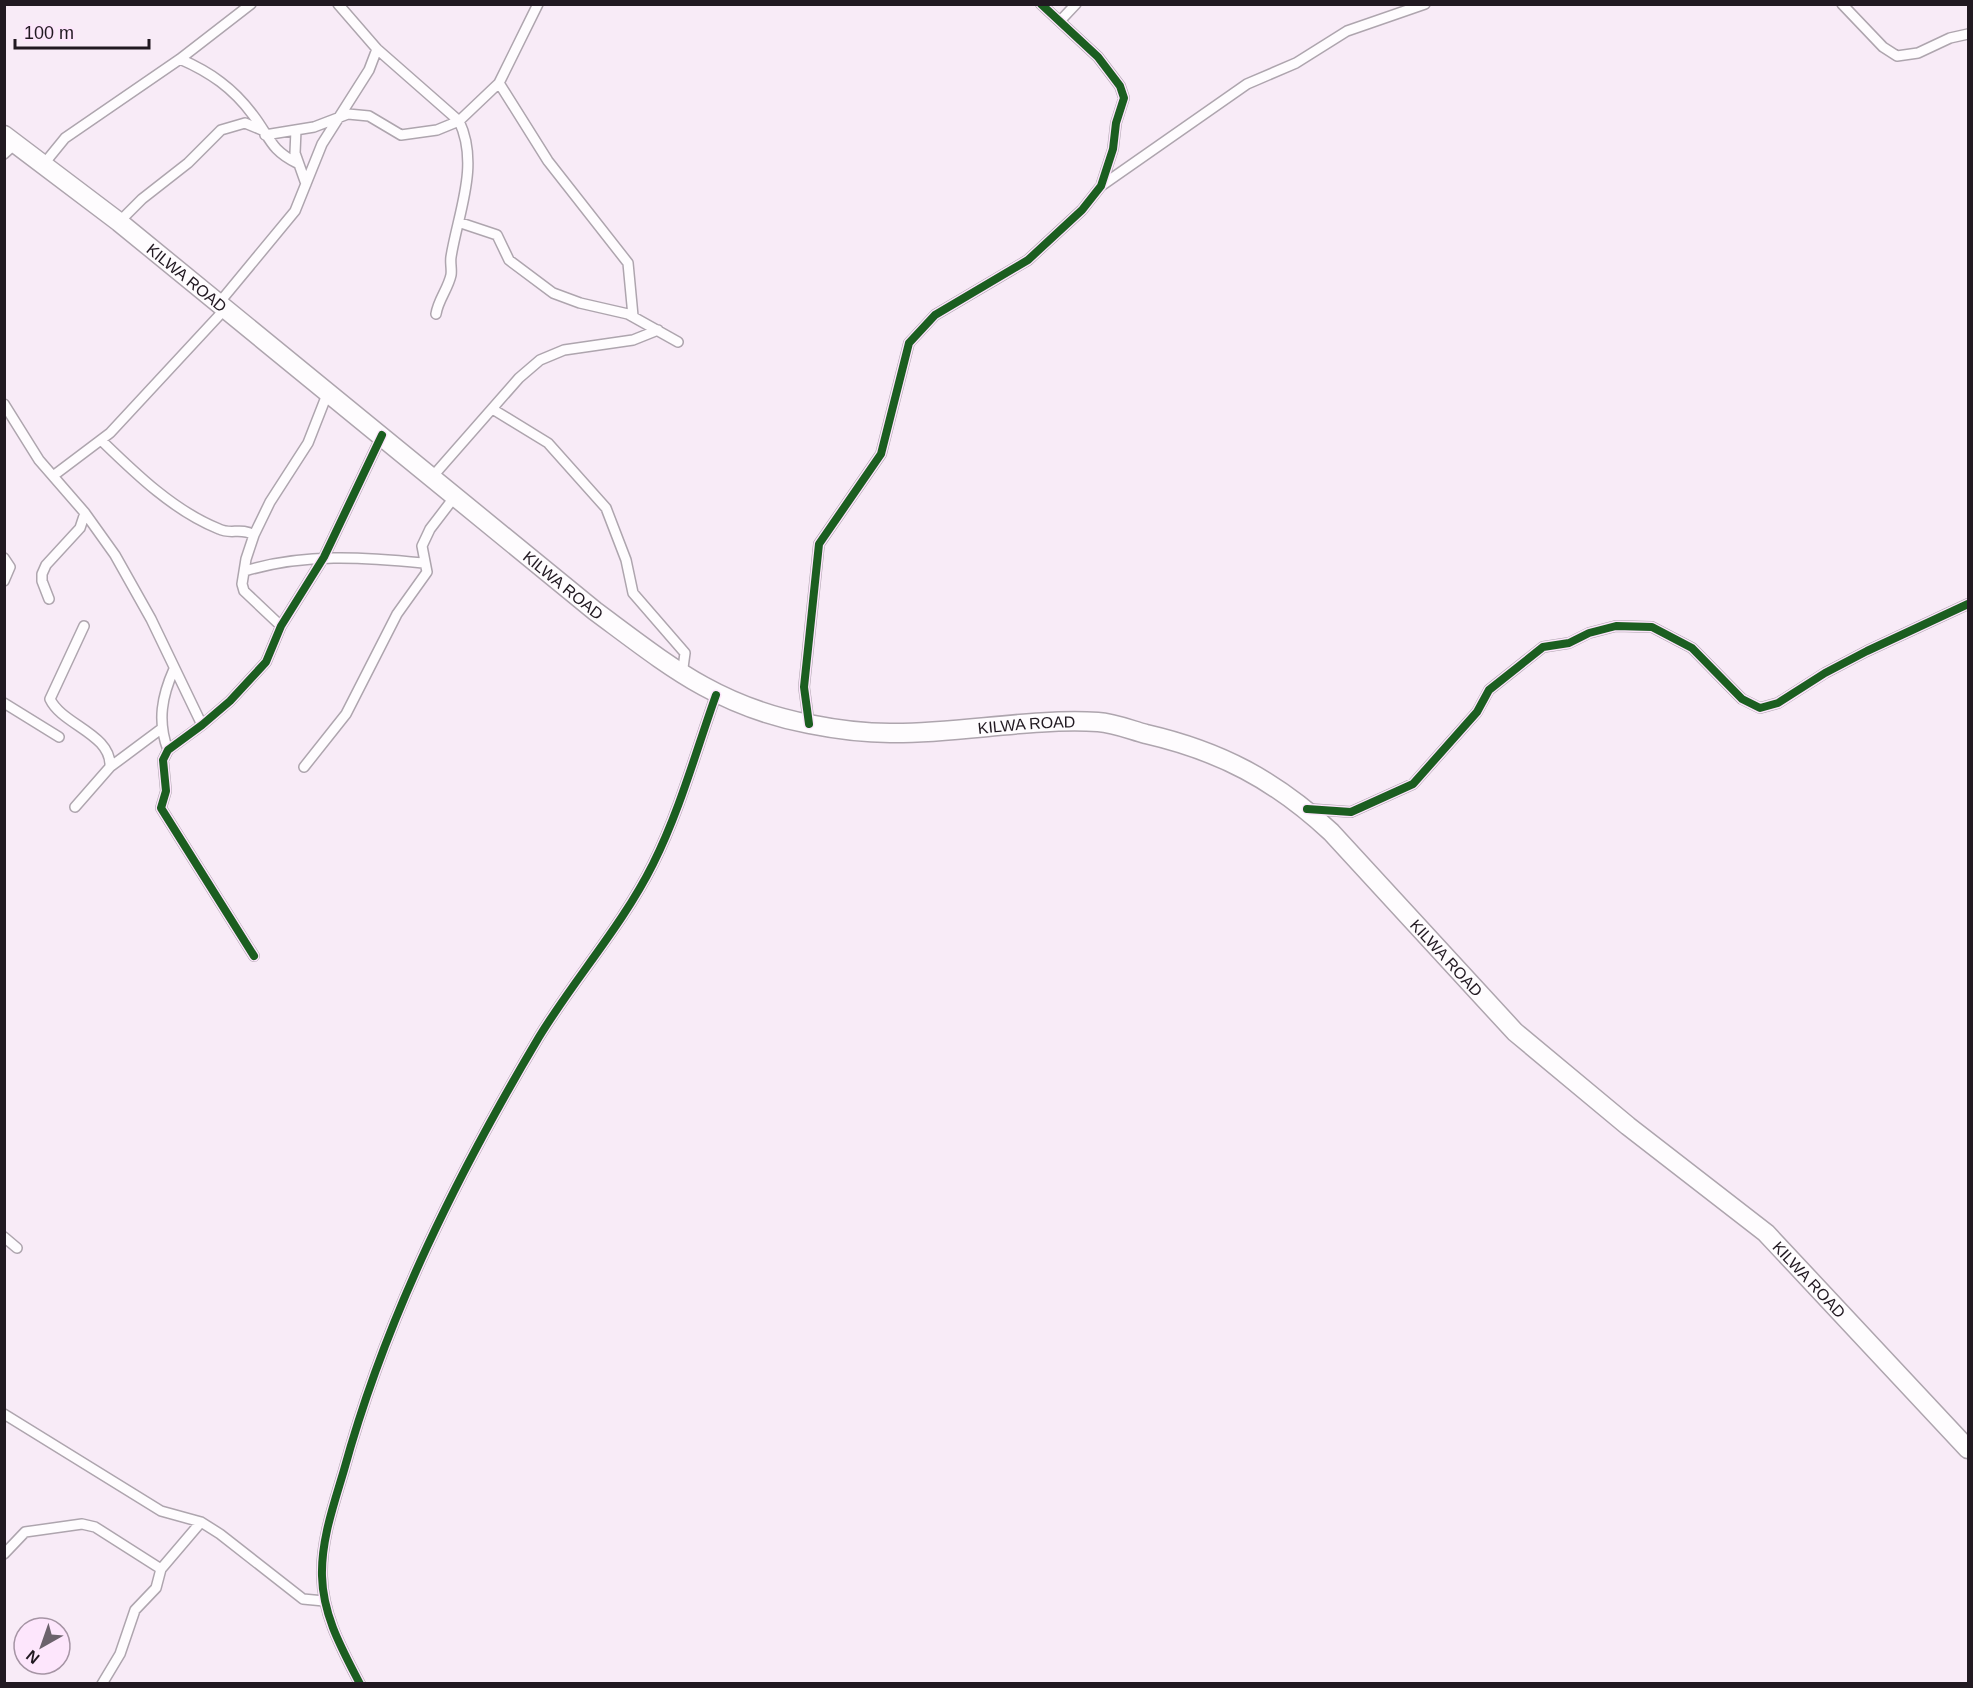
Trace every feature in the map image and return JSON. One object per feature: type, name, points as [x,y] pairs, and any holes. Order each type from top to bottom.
[{"type":"highway","name":"KILWA ROAD","points":[[8,144],[119,222],[595,610],[682,675],[716,695],[762,712],[809,724],[890,733],[1045,723],[1100,722],[1187,743],[1236,763],[1306,809],[1331,832],[1521,1038],[1619,1119],[1766,1233],[1968,1449]]},
{"type":"street","points":[[42,166],[65,138],[180,59],[251,4]]},
{"type":"street","points":[[338,4],[377,49],[459,121],[466,143],[468,161],[460,223],[451,259],[451,275],[436,314]]},
{"type":"street","points":[[119,222],[188,163],[221,130],[245,123],[264,133],[296,130],[322,125],[341,115],[369,116],[401,135],[437,130],[459,121],[499,83],[538,4]]},
{"type":"street","points":[[809,724],[804,687],[819,544],[881,454],[909,343],[935,315],[1028,260],[1088,205],[1101,186],[1114,145],[1123,93],[1106,65],[1041,4]]},
{"type":"street","points":[[1060,21],[1076,4]]},
{"type":"street","points":[[1101,186],[1202,113],[1253,80],[1296,63],[1347,31],[1425,4]]},
{"type":"street","points":[[1842,4],[1883,47],[1897,56],[1918,53],[1950,38],[1968,34]]},
{"type":"street","points":[[53,476],[102,441],[159,384],[223,306],[295,211],[327,135],[369,70],[377,49]]},
{"type":"street","points":[[180,59],[217,77],[240,99],[278,153],[297,163]]},
{"type":"street","points":[[499,83],[548,161],[628,263],[633,316]]},
{"type":"street","points":[[296,130],[294,146],[297,163],[306,184]]},
{"type":"street","points":[[460,223],[497,235],[509,260],[553,293],[566,299],[633,316],[678,342]]},
{"type":"street","points":[[433,476],[531,366],[553,353],[588,345],[633,339],[658,330]]},
{"type":"street","points":[[281,626],[244,591],[242,584],[254,535],[270,502],[308,443],[328,392]]},
{"type":"street","points":[[4,404],[39,460],[85,513],[115,555],[136,591],[202,725]]},
{"type":"street","points":[[494,410],[548,443],[606,508],[626,560],[633,593],[685,652],[682,675]]},
{"type":"street","points":[[254,956],[161,808],[166,791],[163,760],[168,750],[202,725],[261,669],[270,655],[281,626],[324,557],[382,435]]},
{"type":"street","points":[[102,441],[153,487],[206,523],[224,531],[241,529],[254,535]]},
{"type":"street","points":[[304,767],[346,714],[397,614],[427,572],[421,548],[426,537],[456,495]]},
{"type":"street","points":[[49,599],[42,581],[42,574],[46,566],[80,528],[85,513]]},
{"type":"street","points":[[245,572],[263,566],[324,557],[423,563]]},
{"type":"street","points":[[4,558],[10,567],[4,581]]},
{"type":"street","points":[[1306,809],[1351,812],[1413,784],[1477,712],[1489,690],[1543,647],[1569,643],[1590,633],[1616,626],[1652,627],[1692,648],[1742,699],[1760,708],[1778,704],[1866,651],[1968,604]]},
{"type":"street","points":[[84,626],[50,699],[59,711],[98,742],[110,761],[110,767]]},
{"type":"street","points":[[168,750],[161,729],[163,695],[174,669]]},
{"type":"street","points":[[360,1683],[338,1640],[324,1601],[323,1555],[332,1513],[366,1396],[405,1293],[483,1137],[540,1036],[626,910],[652,865],[668,831],[716,695]]},
{"type":"street","points":[[4,703],[59,737]]},
{"type":"street","points":[[75,807],[110,767],[161,729]]},
{"type":"street","points":[[4,1237],[17,1248]]},
{"type":"street","points":[[4,1414],[162,1511],[201,1522],[220,1534],[303,1599],[324,1601]]},
{"type":"street","points":[[102,1683],[120,1654],[131,1617],[139,1604],[156,1588],[161,1569],[201,1522]]},
{"type":"street","points":[[4,1554],[25,1532],[82,1524],[95,1527],[161,1569]]},
{"type":"cycle path","points":[[809,724],[804,687],[819,544],[881,454],[909,343],[935,315],[1028,260],[1082,210],[1101,186],[1113,149],[1116,123],[1124,98],[1120,86],[1098,57],[1041,4]]},
{"type":"cycle path","points":[[254,956],[161,808],[166,791],[163,760],[168,750],[230,701],[266,662],[281,626],[324,557],[382,435]]},
{"type":"cycle path","points":[[1307,809],[1351,812],[1413,784],[1477,712],[1489,690],[1543,647],[1569,643],[1589,633],[1616,626],[1652,627],[1692,648],[1742,699],[1760,708],[1778,703],[1825,673],[1867,651],[1968,604]]},
{"type":"cycle path","points":[[360,1684],[340,1645],[330,1619],[323,1591],[322,1563],[332,1509],[361,1413],[381,1357],[427,1247],[509,1088],[539,1037],[627,909],[653,864],[680,802],[716,695]]}]
